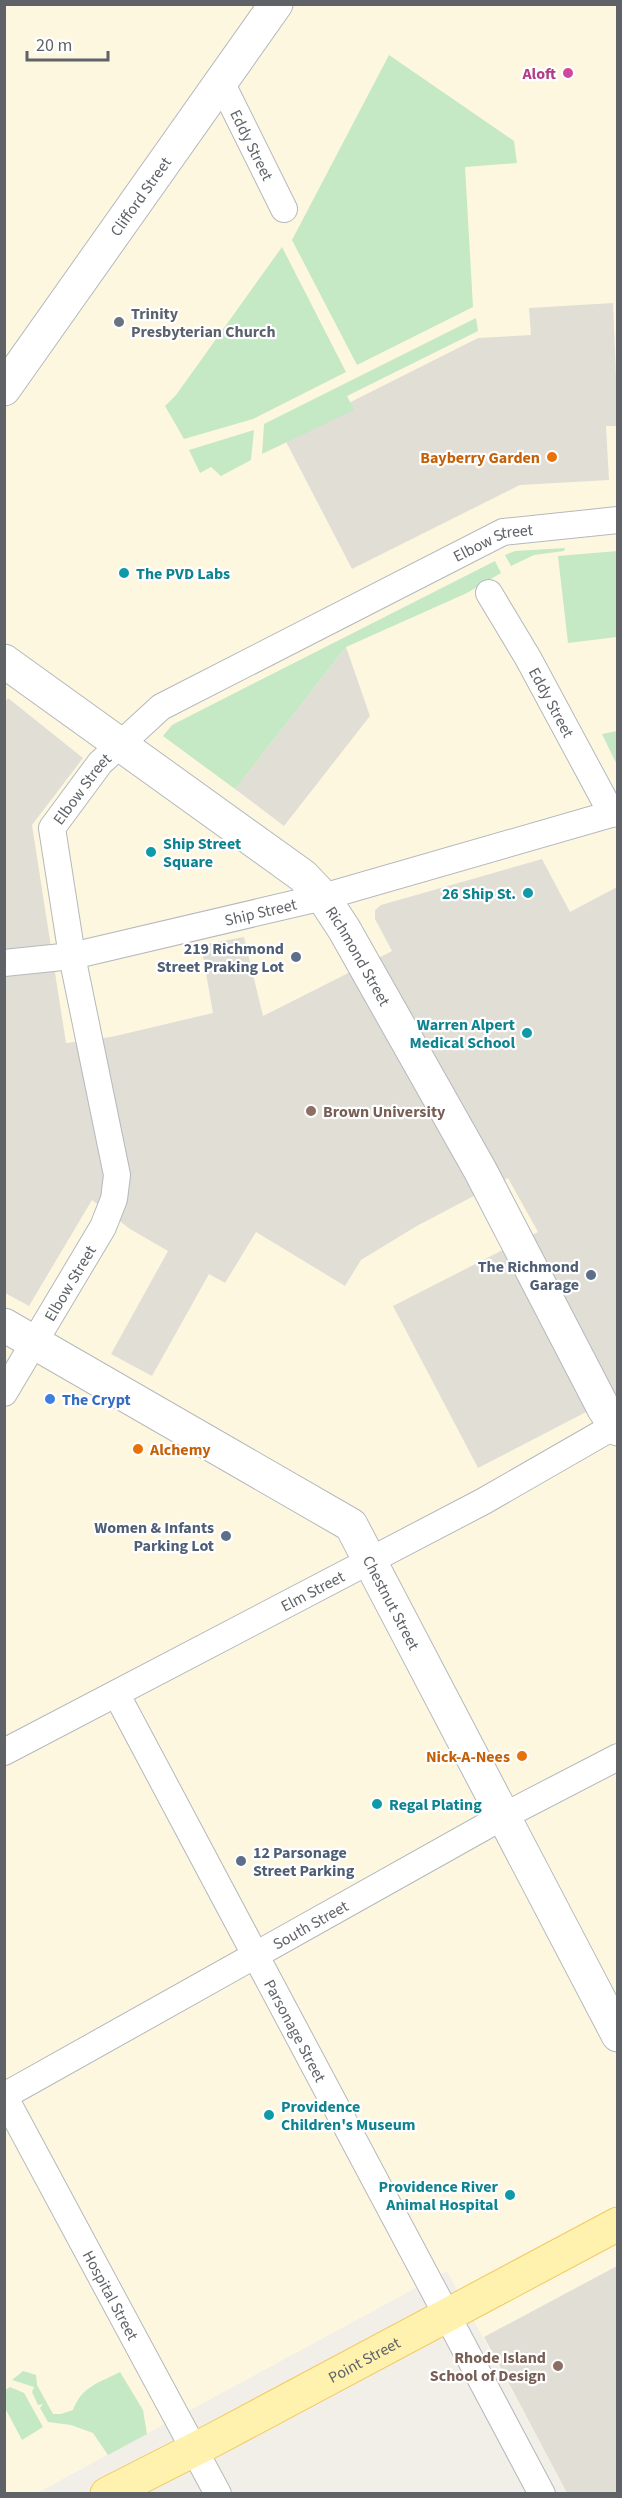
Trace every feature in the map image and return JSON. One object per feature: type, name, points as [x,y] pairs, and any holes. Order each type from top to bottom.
[{"type":"main road","name":"Point Street","points":[[107,2493],[195,2449],[446,2313],[618,2224]]},
{"type":"street","name":"Clifford Street","points":[[4,389],[276,4]]},
{"type":"street","name":"Eddy Street","points":[[221,82],[285,209]]},
{"type":"street","name":"Elbow Street","points":[[4,1393],[103,1227],[114,1199],[117,1175],[72,956],[52,828],[100,763],[161,707],[503,532],[618,520]]},
{"type":"street","name":"Eddy Street","points":[[489,593],[615,813]]},
{"type":"street","name":"Richmond Street","points":[[4,662],[303,876],[323,897],[344,929],[474,1160],[604,1409],[617,1426]]},
{"type":"street","name":"Ship Street","points":[[4,963],[72,956],[323,897],[615,813]]},
{"type":"street","name":"Chestnut Street","points":[[4,1325],[351,1524],[502,1817],[618,2035]]},
{"type":"street","name":"Elm Street","points":[[4,1752],[117,1695],[370,1558],[484,1501],[617,1426]]},
{"type":"street","name":"Parsonage Street","points":[[117,1695],[542,2493]]},
{"type":"street","name":"South Street","points":[[5,2096],[502,1817],[618,1757]]},
{"type":"street","name":"Hospital Street","points":[[5,2096],[218,2493]]},
{"type":"shaded area","points":[[5,5],[617,5],[617,2493],[567,2493],[447,2271],[37,2493],[5,2494]]},
{"type":"shaded area","points":[[613,303],[618,426],[606,426],[609,480],[520,485],[352,569],[283,436],[478,338],[531,335],[529,308]]},
{"type":"shaded area","points":[[346,647],[370,716],[284,826],[235,789]]},
{"type":"shaded area","name":"Brown University","points":[[8,698],[83,758],[32,825],[66,1043],[111,1037],[213,1013],[201,945],[244,937],[263,1016],[392,951],[375,919],[375,910],[381,905],[542,859],[570,912],[617,887],[617,1396],[478,1468],[393,1306],[538,1232],[508,1178],[415,1227],[361,1260],[345,1286],[256,1232],[225,1283],[209,1274],[152,1376],[111,1354],[168,1251],[130,1229],[92,1200],[29,1306],[5,1293],[4,703]]},
{"type":"shaded area","name":"Rhode Island School of Design","points":[[617,2266],[617,2493],[567,2493],[484,2337]]},
{"type":"green space","points":[[389,55],[514,141],[517,163],[465,167],[473,307],[357,365],[292,240]]},
{"type":"green space","points":[[282,247],[346,372],[253,419],[184,439],[165,406],[176,395]]},
{"type":"green space","points":[[476,318],[478,331],[347,396],[354,410],[262,454],[264,424]]},
{"type":"green space","points":[[254,430],[251,460],[221,476],[211,467],[200,473],[189,450]]},
{"type":"green space","points":[[565,548],[564,551],[534,555],[511,566],[505,555],[515,551]]},
{"type":"green space","points":[[617,551],[617,637],[568,643],[558,556]]},
{"type":"green space","points":[[495,561],[501,573],[467,593],[346,647],[235,789],[163,736],[172,725]]},
{"type":"green space","points":[[618,731],[617,765],[602,734]]},
{"type":"green space","points":[[23,2371],[36,2375],[37,2385],[53,2414],[73,2410],[86,2390],[120,2372],[143,2410],[147,2434],[108,2455],[93,2433],[71,2425],[48,2422],[40,2408],[43,2404],[38,2405],[32,2392],[34,2387],[12,2380]]},
{"type":"green space","points":[[10,2387],[24,2393],[43,2427],[22,2440],[5,2408],[5,2390]]},
{"type":"place","name":"Aloft","points":[[568,73]]},
{"type":"place","name":"Trinity Presbyterian Church","points":[[119,322]]},
{"type":"place","name":"Bayberry Garden","points":[[552,457]]},
{"type":"place","name":"The PVD Labs","points":[[124,573]]},
{"type":"place","name":"Ship Street Square","points":[[151,852]]},
{"type":"place","name":"26 Ship St.","points":[[528,893]]},
{"type":"place","name":"219 Richmond Street Praking Lot","points":[[296,957]]},
{"type":"place","name":"Warren Alpert Medical School","points":[[527,1033]]},
{"type":"place","name":"Brown University","points":[[311,1111]]},
{"type":"place","name":"The Richmond Garage","points":[[591,1275]]},
{"type":"place","name":"The Crypt","points":[[50,1399]]},
{"type":"place","name":"Alchemy","points":[[138,1449]]},
{"type":"place","name":"Women & Infants Parking Lot","points":[[226,1536]]},
{"type":"place","name":"Nick-A-Nees","points":[[522,1756]]},
{"type":"place","name":"Regal Plating","points":[[377,1804]]},
{"type":"place","name":"12 Parsonage Street Parking","points":[[241,1861]]},
{"type":"place","name":"Providence Children's Museum","points":[[269,2115]]},
{"type":"place","name":"Providence River Animal Hospital","points":[[510,2195]]},
{"type":"place","name":"Rhode Island School of Design","points":[[558,2366]]}]
